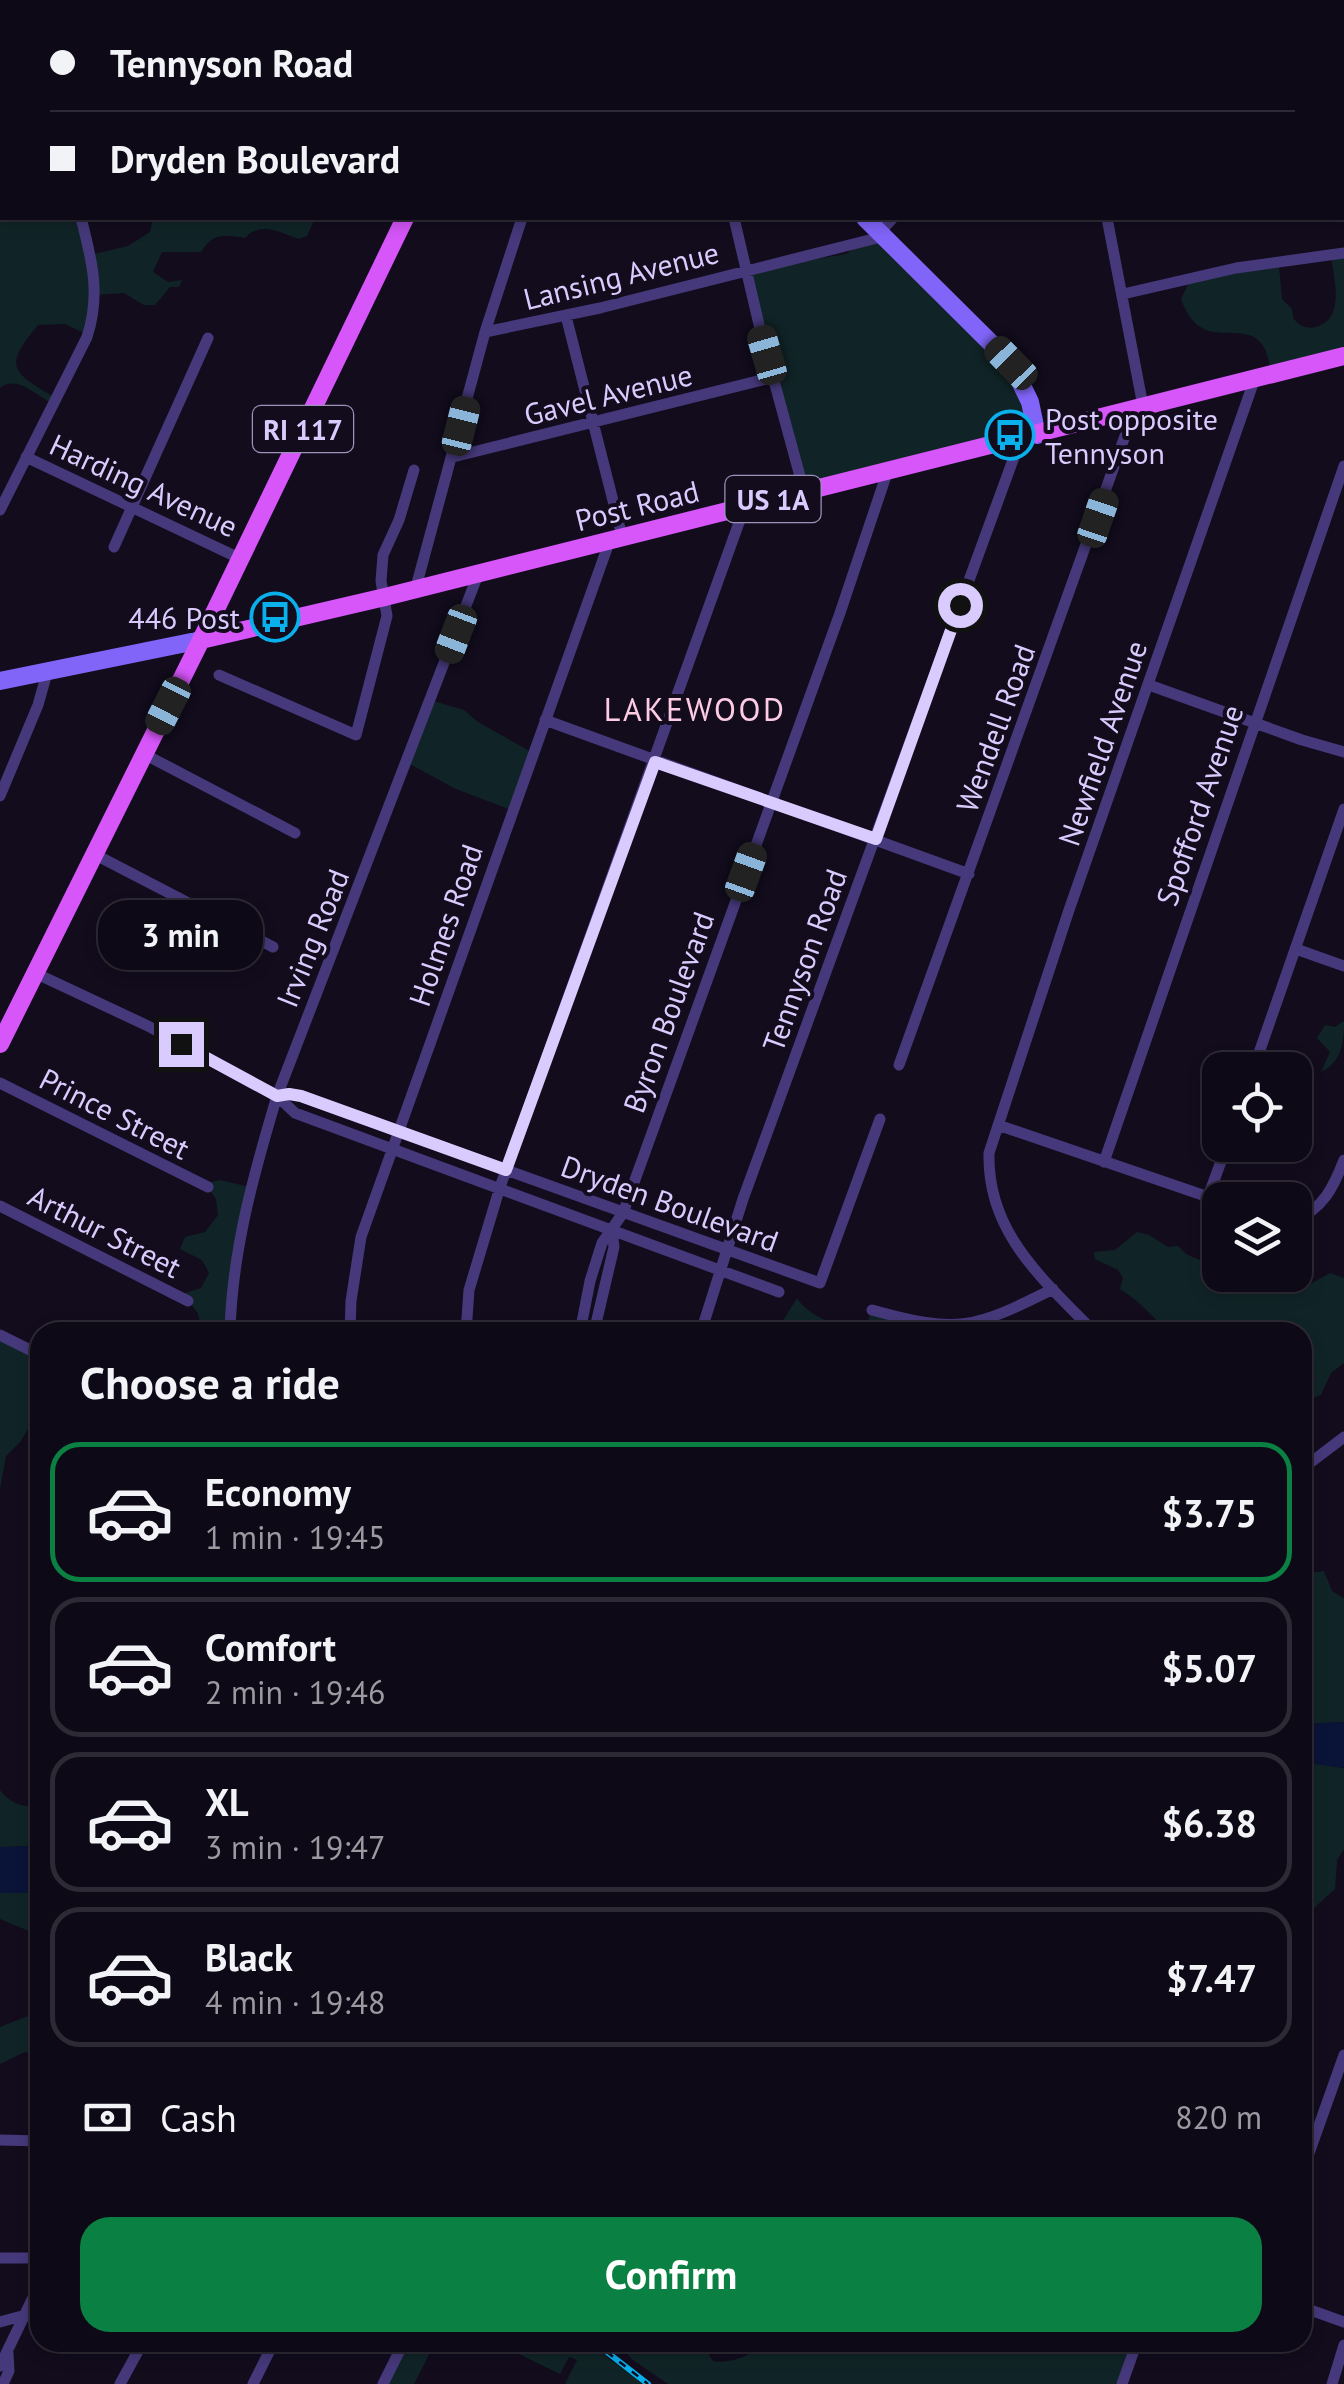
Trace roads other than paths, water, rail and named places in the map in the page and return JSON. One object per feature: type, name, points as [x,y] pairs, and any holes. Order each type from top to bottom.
[{"type":"main road","name":"RI 117","points":[[201,640],[404,220]]},
{"type":"main road","name":"Post Road","points":[[201,640],[1344,356]]},
{"type":"main road","points":[[0,1044],[7,1011],[35,973],[201,640]]},
{"type":"street","points":[[0,510],[87,337],[96,310],[94,280],[80,220]]},
{"type":"street","points":[[416,587],[485,332],[521,220]]},
{"type":"street","points":[[734,220],[804,491]]},
{"type":"street","points":[[1107,220],[1123,294],[1139,407]]},
{"type":"street","points":[[886,228],[1011,363],[1030,402],[1029,437]]},
{"type":"street","name":"Lansing Avenue","points":[[485,332],[566,316],[747,270],[886,228]]},
{"type":"street","points":[[1123,294],[1236,268],[1344,252]]},
{"type":"street","points":[[566,316],[616,538]]},
{"type":"street","points":[[114,547],[208,338]]},
{"type":"street","name":"Gavel Avenue","points":[[454,457],[774,377]]},
{"type":"street","name":"Newfield Avenue","points":[[1084,1322],[1053,1290],[1002,1225],[990,1187],[990,1153],[1255,378]]},
{"type":"street","name":"Wendell Road","points":[[899,1064],[1139,407]]},
{"type":"street","name":"Tennyson Road","points":[[704,1322],[719,1269],[876,839],[1029,437]]},
{"type":"street","name":"Harding Avenue","points":[[26,457],[240,559]]},
{"type":"street","name":"Spofford Avenue","points":[[1104,1162],[1344,466]]},
{"type":"street","points":[[219,675],[356,735],[387,616],[381,581],[383,555],[399,520],[414,470]]},
{"type":"street","name":"Byron Boulevard","points":[[582,1322],[602,1242],[623,1213],[888,470]]},
{"type":"street","points":[[467,1322],[469,1290],[500,1187],[746,506]]},
{"type":"street","name":"Holmes Road","points":[[350,1322],[361,1238],[545,720],[616,538]]},
{"type":"street","name":"Irving Road","points":[[231,1322],[238,1246],[253,1174],[277,1096],[479,572]]},
{"type":"street","name":"Post Road","points":[[0,681],[201,640]]},
{"type":"street","points":[[0,796],[38,705],[47,673]]},
{"type":"street","points":[[1149,686],[1344,752]]},
{"type":"street","points":[[545,720],[969,874]]},
{"type":"street","points":[[144,754],[295,833]]},
{"type":"street","points":[[1259,1052],[1344,810]]},
{"type":"street","points":[[94,854],[273,947]]},
{"type":"street","points":[[1296,949],[1344,966]]},
{"type":"street","name":"Dryden Boulevard","points":[[35,973],[148,1026],[277,1096],[295,1113],[780,1292]]},
{"type":"street","name":"Prince Street","points":[[0,1083],[208,1187]]},
{"type":"street","name":"Dryden Boulevard","points":[[277,1096],[301,1096],[400,1130],[820,1283],[880,1120]]},
{"type":"street","points":[[998,1125],[1202,1195]]},
{"type":"street","points":[[1312,1210],[1336,1180],[1344,1160]]},
{"type":"street","name":"Arthur Street","points":[[0,1206],[188,1302]]},
{"type":"street","name":"Byron Boulevard","points":[[596,1322],[614,1247],[612,1232]]},
{"type":"street","points":[[971,1322],[1007,1312],[1053,1290]]},
{"type":"street","points":[[872,1310],[919,1322]]},
{"type":"street","points":[[0,1335],[30,1349]]},
{"type":"street","points":[[1312,1461],[1344,1437]]},
{"type":"street","points":[[1312,2149],[1340,2080],[1344,2055]]},
{"type":"street","points":[[0,2140],[30,2141]]},
{"type":"street","points":[[0,2258],[30,2258]]},
{"type":"street","points":[[0,2366],[30,2301]]},
{"type":"street","points":[[1312,2311],[1344,2322]]},
{"type":"street","points":[[0,2322],[22,2316]]},
{"type":"street","points":[[1332,2384],[1344,2345]]},
{"type":"street","points":[[120,2384],[138,2352]]},
{"type":"street","points":[[253,2384],[269,2352]]},
{"type":"street","points":[[383,2384],[399,2352]]},
{"type":"street","points":[[1122,2384],[1133,2352]]},
{"type":"street","points":[[2,2384],[8,2371],[8,2353]]},
{"type":"water","points":[[1344,1722],[1344,1768],[1312,1763],[1312,1724]]},
{"type":"water","points":[[30,1846],[30,1893],[0,1893],[0,1847]]},
{"type":"railway","points":[[607,2352],[648,2384]]},
{"type":"place","name":"Post opposite Tennyson","points":[[1010,435]]},
{"type":"place","name":"446 Post","points":[[275,617]]},
{"type":"district","name":"LAKEWOOD","points":[[695,709]]}]
